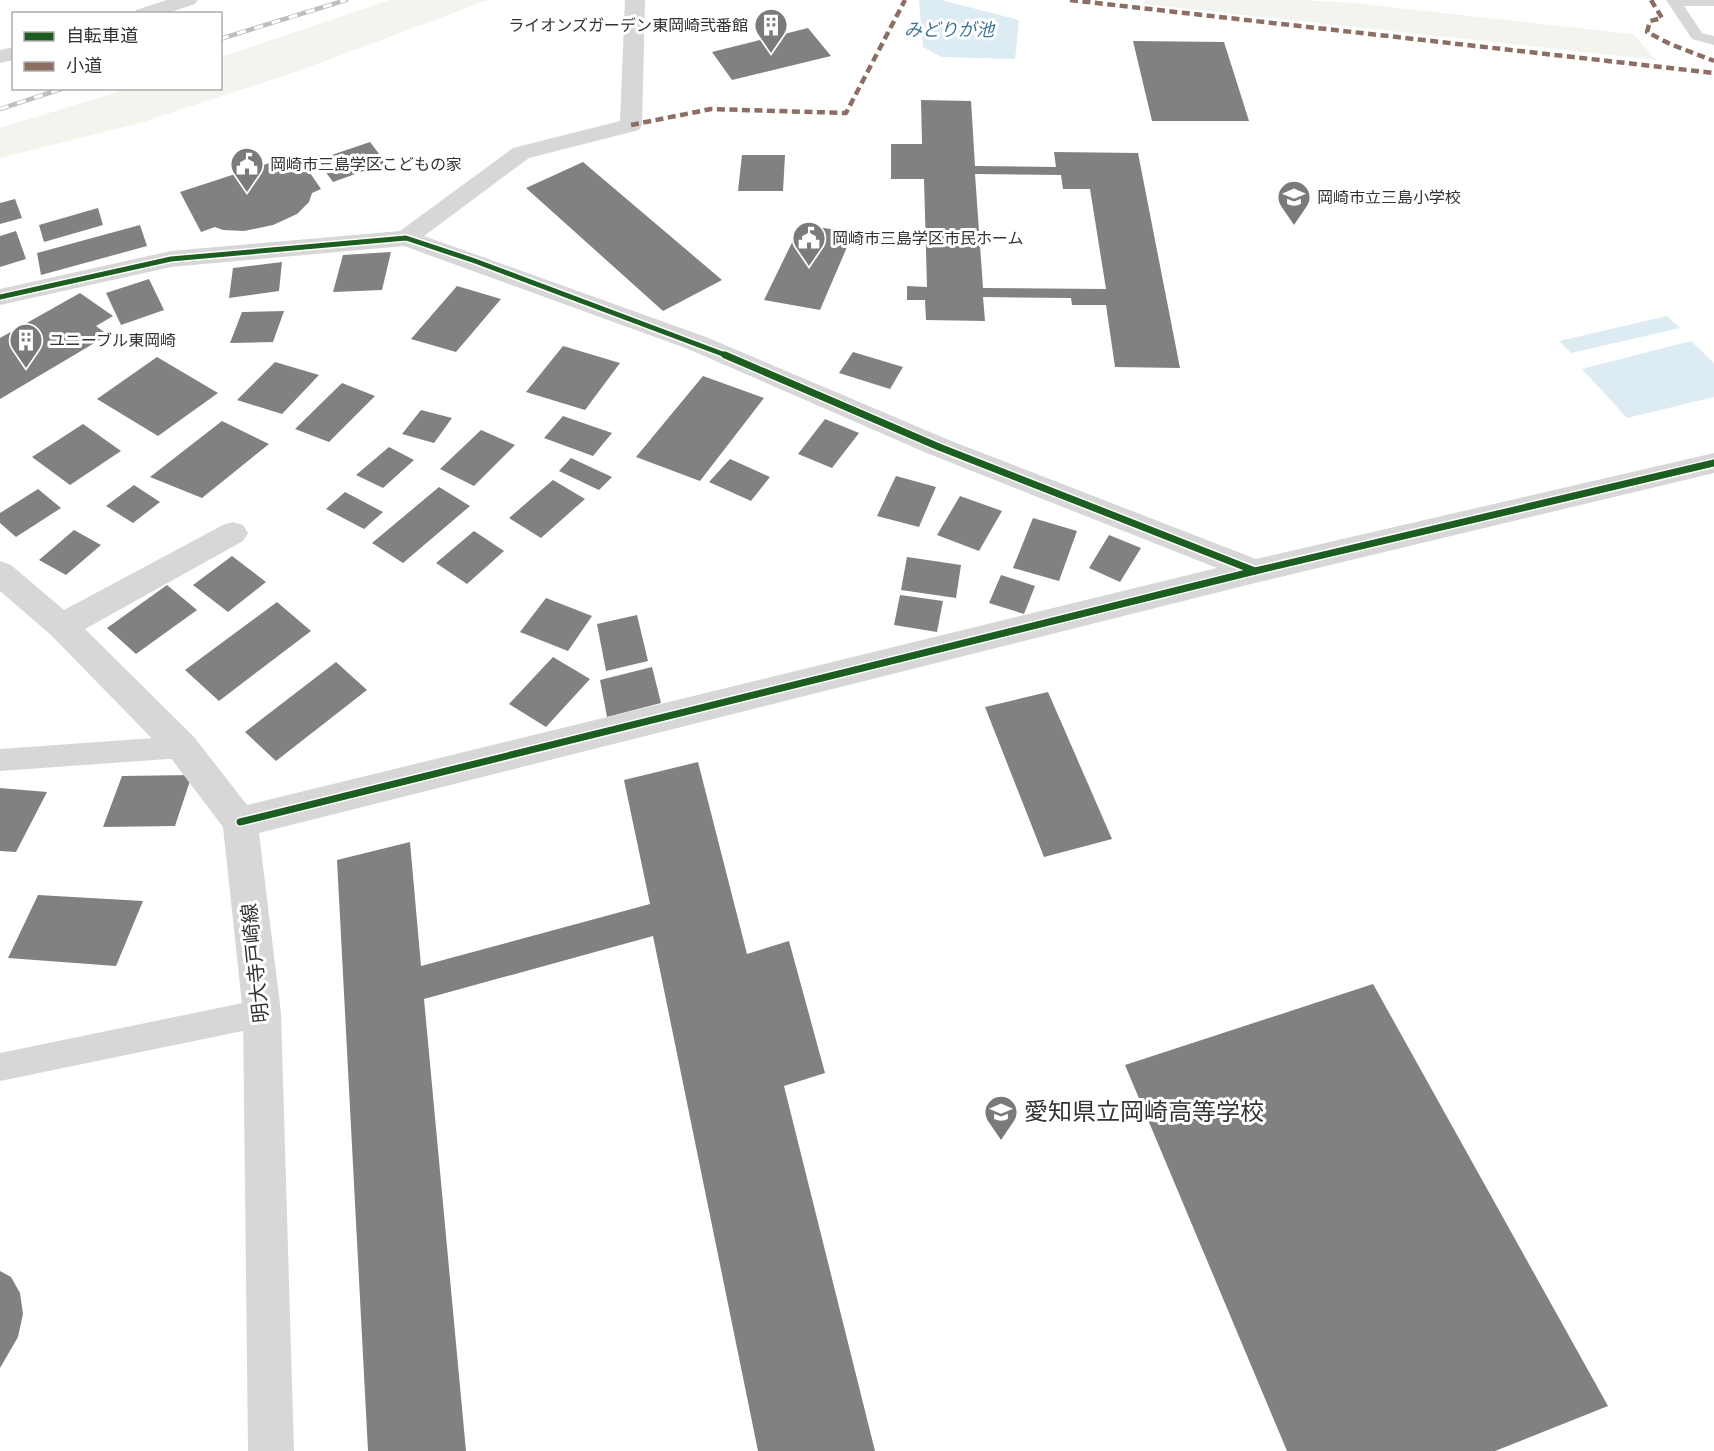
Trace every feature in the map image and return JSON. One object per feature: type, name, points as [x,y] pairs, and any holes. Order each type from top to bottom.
[{"type":"street","points":[[406,238],[521,153],[631,125],[635,0]]},
{"type":"street","points":[[149,12],[183,1]]},
{"type":"street","points":[[0,297],[171,259],[406,238],[475,261],[698,344],[939,447],[1255,571]]},
{"type":"street","points":[[0,573],[62,626],[182,747],[240,822],[1255,571],[1714,463]]},
{"type":"street","points":[[62,626],[233,533]]},
{"type":"street","name":"明大寺戸崎線","points":[[240,822],[262,1013],[271,1451]]},
{"type":"lane","points":[[1674,1],[1714,2]]},
{"type":"lane","points":[[1674,1],[1697,36],[1714,41]]},
{"type":"lane","points":[[0,760],[182,747]]},
{"type":"lane","points":[[0,1067],[262,1013]]},
{"type":"shaded area","points":[[390,0],[488,0],[298,71],[140,123],[0,158],[0,128],[124,90],[222,90],[222,57]]},
{"type":"shaded area","points":[[1145,0],[1303,0],[1353,3],[1633,34],[1656,60],[1143,4]]},
{"type":"water","name":"みどりが池","points":[[919,0],[941,0],[1019,20],[1015,59],[942,57],[923,47]]},
{"type":"water","points":[[1667,316],[1680,328],[1571,353],[1559,341]]},
{"type":"water","points":[[1691,341],[1714,363],[1714,397],[1627,418],[1582,369]]},
{"type":"building","name":"ライオンズガーデン東岡崎弐番館","points":[[808,28],[831,56],[732,80],[712,52]]},
{"type":"building","points":[[1133,41],[1224,42],[1249,121],[1152,121]]},
{"type":"building","points":[[921,100],[971,101],[975,166],[1056,167],[1054,152],[1138,153],[1180,368],[1115,367],[1106,305],[1072,305],[1071,298],[983,297],[985,321],[926,320],[925,300],[907,300],[907,286],[927,287],[924,179],[891,179],[891,144],[922,144]],"holes":[[[975,174],[1061,175],[1063,189],[1090,189],[1106,289],[983,288]]]},
{"type":"building","points":[[370,142],[386,163],[333,182],[317,160]]},
{"type":"building","name":"岡崎市三島学区こどもの家","points":[[297,154],[321,189],[312,193],[309,202],[297,214],[273,225],[244,231],[223,230],[215,227],[201,232],[180,192]]},
{"type":"building","points":[[742,155],[785,155],[783,191],[738,191]]},
{"type":"building","points":[[583,162],[722,280],[663,311],[526,188]]},
{"type":"building","points":[[15,199],[22,218],[0,224],[0,203]]},
{"type":"building","points":[[98,208],[103,225],[44,242],[39,225]]},
{"type":"building","name":"岡崎市三島学区市民ホーム","points":[[801,224],[853,233],[820,310],[764,300]]},
{"type":"building","points":[[140,225],[147,246],[41,275],[37,253]]},
{"type":"building","points":[[16,231],[26,259],[0,267],[0,236]]},
{"type":"building","points":[[391,252],[382,290],[333,292],[343,255]]},
{"type":"building","points":[[282,262],[279,291],[229,298],[233,268]]},
{"type":"building","points":[[149,279],[164,310],[121,325],[106,293]]},
{"type":"building","points":[[457,286],[501,299],[456,352],[411,339]]},
{"type":"building","name":"ユニーブル東岡崎","points":[[80,293],[113,316],[96,326],[108,335],[0,399],[0,338]]},
{"type":"building","points":[[284,311],[273,342],[230,343],[242,312]]},
{"type":"building","points":[[563,346],[620,363],[585,410],[526,392]]},
{"type":"building","points":[[853,352],[903,367],[890,389],[839,373]]},
{"type":"building","points":[[157,357],[218,393],[158,436],[97,399]]},
{"type":"building","points":[[275,362],[319,375],[282,414],[237,400]]},
{"type":"building","points":[[703,376],[764,398],[700,481],[636,457]]},
{"type":"building","points":[[342,383],[375,396],[329,442],[295,429]]},
{"type":"building","points":[[421,410],[452,418],[434,443],[402,434]]},
{"type":"building","points":[[563,416],[612,433],[593,456],[544,438]]},
{"type":"building","points":[[825,419],[859,433],[832,468],[798,454]]},
{"type":"building","points":[[222,421],[269,444],[202,498],[150,477]]},
{"type":"building","points":[[83,424],[121,451],[70,485],[32,457]]},
{"type":"building","points":[[481,430],[515,445],[474,486],[440,469]]},
{"type":"building","points":[[389,447],[414,460],[383,488],[356,475]]},
{"type":"building","points":[[571,458],[612,477],[599,490],[559,471]]},
{"type":"building","points":[[730,459],[770,477],[751,501],[709,482]]},
{"type":"building","points":[[896,476],[936,487],[919,527],[877,516]]},
{"type":"building","points":[[553,480],[585,499],[541,538],[509,518]]},
{"type":"building","points":[[134,485],[160,502],[133,523],[106,506]]},
{"type":"building","points":[[439,487],[470,506],[403,563],[372,543]]},
{"type":"building","points":[[38,489],[61,508],[16,537],[0,523],[0,513]]},
{"type":"building","points":[[345,492],[383,512],[364,529],[326,509]]},
{"type":"building","points":[[960,496],[1002,511],[979,551],[937,535]]},
{"type":"building","points":[[1033,518],[1077,531],[1059,581],[1013,568]]},
{"type":"building","points":[[74,530],[101,545],[66,575],[39,560]]},
{"type":"building","points":[[474,531],[504,551],[467,584],[436,563]]},
{"type":"building","points":[[1109,535],[1141,548],[1120,582],[1089,568]]},
{"type":"building","points":[[232,556],[266,582],[228,612],[193,585]]},
{"type":"building","points":[[907,557],[961,565],[956,598],[901,590]]},
{"type":"building","points":[[1001,575],[1035,586],[1024,614],[989,603]]},
{"type":"building","points":[[167,585],[197,610],[136,654],[107,628]]},
{"type":"building","points":[[900,595],[943,601],[937,632],[894,625]]},
{"type":"building","points":[[546,598],[592,616],[568,651],[520,632]]},
{"type":"building","points":[[277,602],[311,631],[219,701],[185,670]]},
{"type":"building","points":[[637,615],[648,661],[606,671],[597,624]]},
{"type":"building","points":[[553,657],[590,679],[546,727],[509,704]]},
{"type":"building","points":[[336,662],[367,690],[276,761],[245,732]]},
{"type":"building","points":[[652,667],[661,703],[607,717],[600,680]]},
{"type":"building","points":[[1048,692],[1112,839],[1044,857],[985,707]]},
{"type":"building","points":[[698,762],[747,954],[789,941],[825,1073],[784,1086],[875,1451],[758,1451],[653,936],[424,999],[466,1451],[368,1451],[337,860],[410,842],[421,966],[650,904],[624,780]]},
{"type":"building","points":[[192,775],[175,826],[103,827],[122,776]]},
{"type":"building","points":[[0,788],[47,792],[16,852],[0,851]]},
{"type":"building","points":[[38,895],[143,901],[116,966],[8,958]]},
{"type":"building","points":[[1373,984],[1608,1406],[1495,1451],[1287,1451],[1125,1065]]},
{"type":"building","points":[[0,1271],[11,1277],[20,1293],[23,1314],[18,1337],[0,1368]]},
{"type":"railway","points":[[222,38],[346,0]]},
{"type":"railway","points":[[0,109],[58,90]]},
{"type":"marked path","points":[[631,125],[711,109],[846,113],[905,0]]},
{"type":"marked path","points":[[1070,0],[1714,73]]},
{"type":"marked path","points":[[1651,0],[1662,18],[1650,21],[1647,32],[1670,44],[1714,61]]},
{"type":"cycle path","points":[[0,297],[171,259],[406,238],[697,343],[939,447],[1255,571]]},
{"type":"cycle path","points":[[240,822],[1255,571],[1714,463]]},
{"type":"place","name":"ライオンズガーデン東岡崎弐番館","points":[[771,54]]},
{"type":"place","name":"岡崎市三島学区こどもの家","points":[[247,193]]},
{"type":"place","name":"岡崎市立三島小学校","points":[[1294,226]]},
{"type":"place","name":"岡崎市三島学区市民ホーム","points":[[809,267]]},
{"type":"place","name":"ユニーブル東岡崎","points":[[26,369]]},
{"type":"place","name":"愛知県立岡崎高等学校","points":[[1001,1141]]}]
